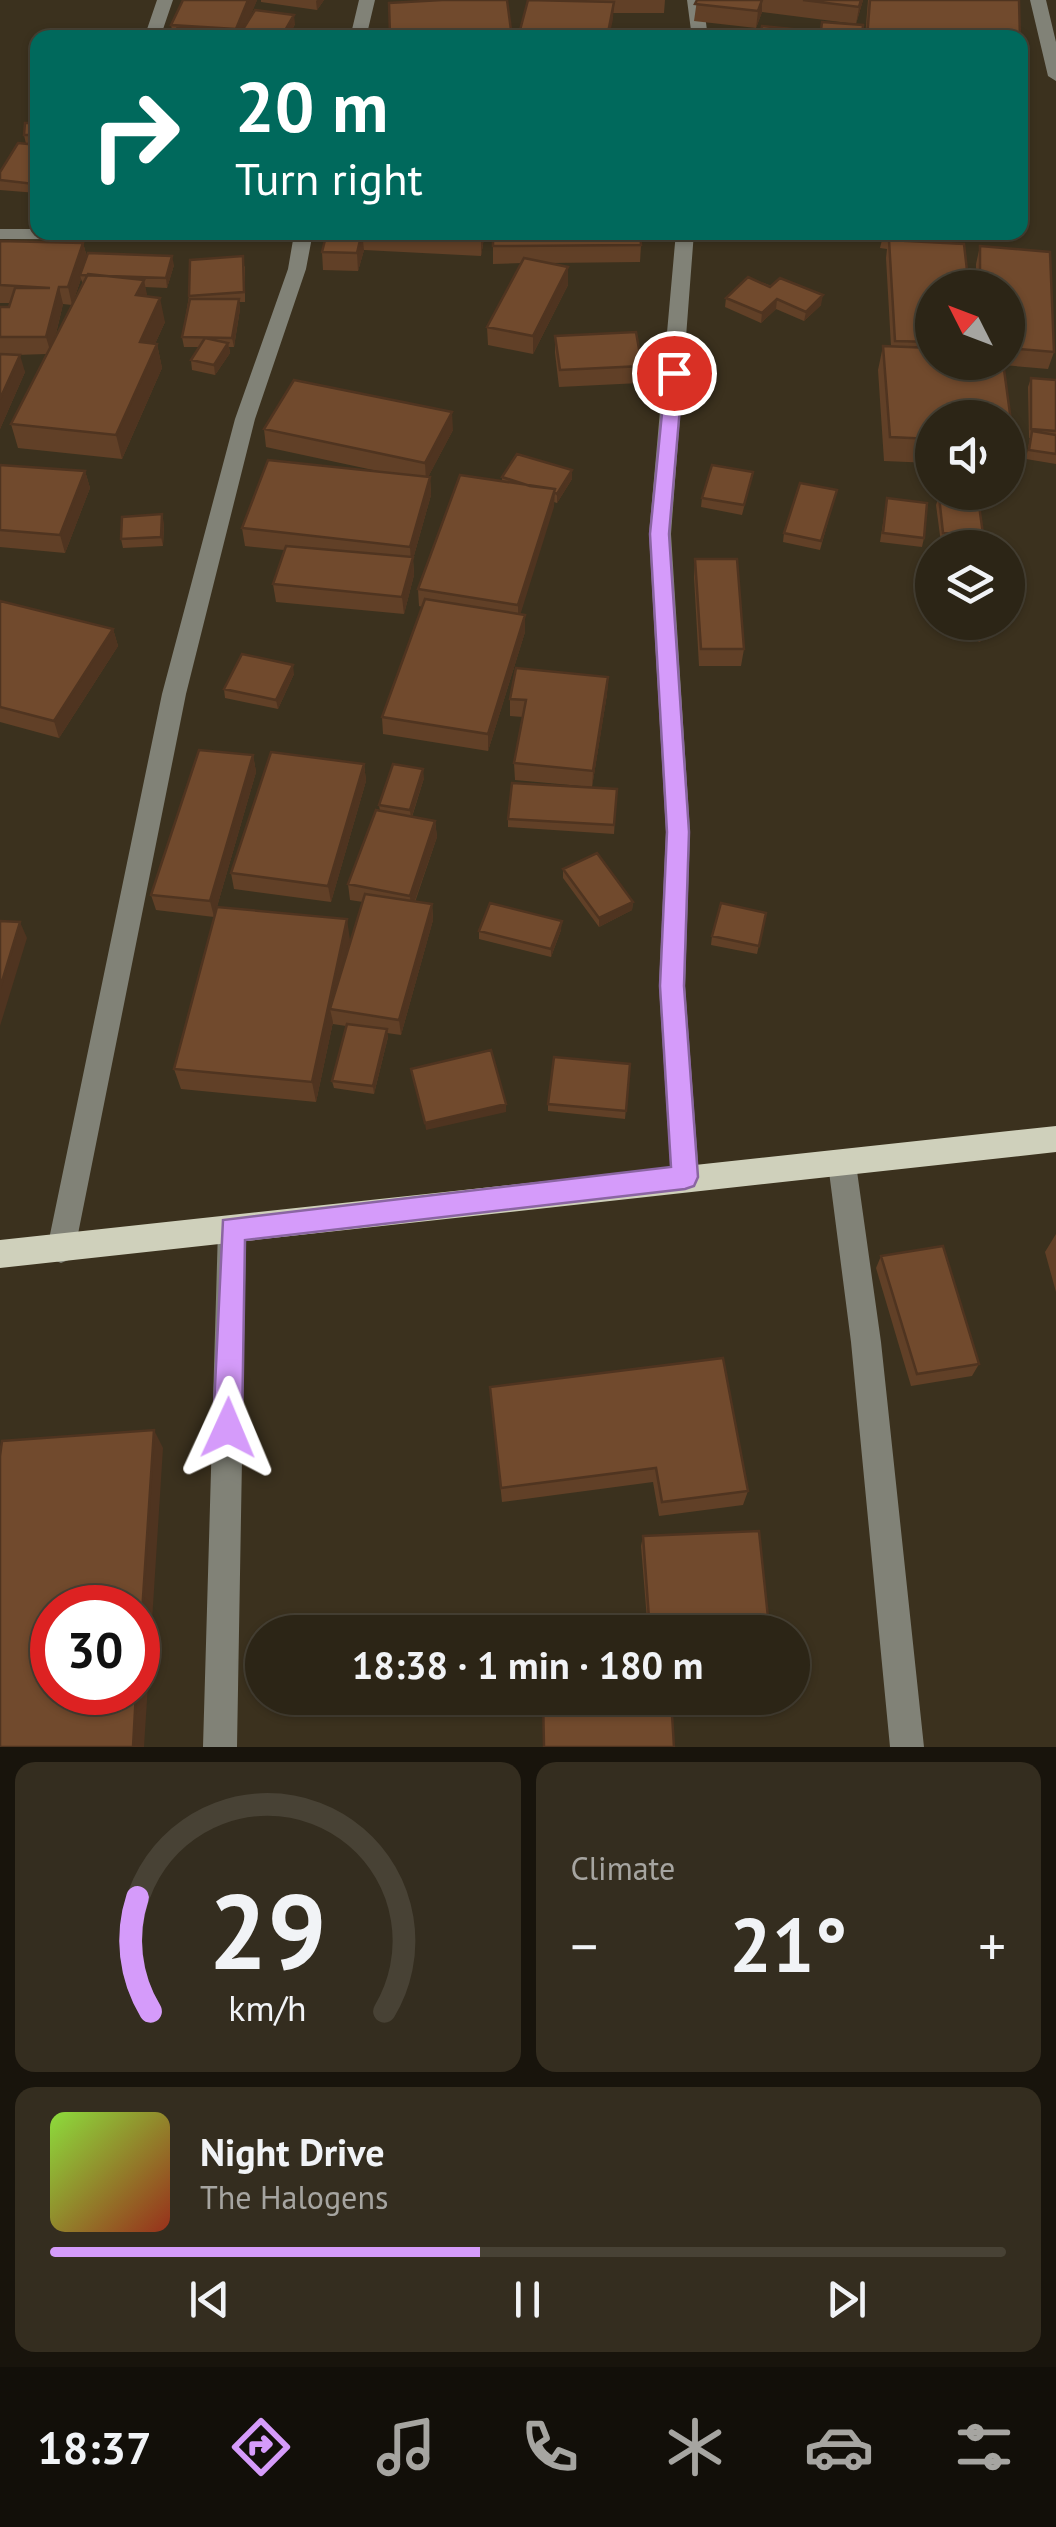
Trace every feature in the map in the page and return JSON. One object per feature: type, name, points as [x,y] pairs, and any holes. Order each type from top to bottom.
[{"type":"main road","points":[[0,1254],[1056,1139]]},
{"type":"street","points":[[155,30],[165,0]]},
{"type":"street","points":[[360,30],[367,0]]},
{"type":"street","points":[[695,0],[699,30]]},
{"type":"street","points":[[1038,0],[1056,76]]},
{"type":"street","points":[[0,234],[30,234]]},
{"type":"street","points":[[61,1249],[174,694],[245,418],[297,269],[302,240]]},
{"type":"street","points":[[684,240],[660,534],[678,832],[672,986],[685,1177]]},
{"type":"street","points":[[842,1164],[866,1342],[907,1747]]},
{"type":"street","points":[[220,1747],[232,1229]]},
{"type":"building","points":[[183,0],[248,0],[236,29],[171,25]]},
{"type":"building","points":[[507,0],[511,30],[390,30],[389,3]]},
{"type":"building","points":[[528,0],[614,2],[609,30],[520,30]]},
{"type":"building","points":[[697,0],[762,0],[758,11],[695,4]]},
{"type":"building","points":[[803,0],[861,0],[859,7]]},
{"type":"building","points":[[870,0],[1019,0],[1020,30],[868,30]]},
{"type":"building","points":[[255,10],[294,15],[285,30],[242,30]]},
{"type":"building","points":[[822,22],[863,25],[863,30],[821,30]]},
{"type":"building","points":[[762,26],[803,30],[761,30]]},
{"type":"building","points":[[25,123],[30,123],[30,135],[24,135]]},
{"type":"building","points":[[18,143],[30,144],[30,184],[0,180],[0,172]]},
{"type":"building","points":[[325,240],[360,240],[357,253],[322,252]]},
{"type":"building","points":[[493,240],[641,240],[641,245],[493,246]]},
{"type":"building","points":[[889,240],[964,244],[967,270],[915,270],[915,342],[895,341]]},
{"type":"building","points":[[0,241],[83,243],[68,287],[59,287],[46,337],[0,337],[0,307],[9,307],[15,288],[50,288],[0,285]]},
{"type":"building","points":[[980,246],[1050,252],[1054,352],[1025,349],[1025,270],[980,270]]},
{"type":"building","points":[[88,253],[172,256],[166,278],[80,275]]},
{"type":"building","points":[[243,256],[244,292],[189,296],[190,260]]},
{"type":"building","points":[[524,258],[568,267],[533,336],[487,327]]},
{"type":"building","points":[[88,274],[144,280],[136,295],[160,298],[140,342],[157,344],[116,435],[11,424]]},
{"type":"building","points":[[748,277],[770,287],[780,278],[823,295],[806,312],[777,299],[762,313],[726,298]]},
{"type":"building","points":[[190,299],[239,299],[232,338],[182,337]]},
{"type":"building","points":[[636,332],[642,366],[560,370],[555,336]]},
{"type":"building","points":[[205,338],[228,343],[214,365],[191,360]]},
{"type":"building","points":[[883,346],[915,347],[915,380],[1005,380],[1008,400],[915,400],[915,438],[890,437]]},
{"type":"building","points":[[0,354],[20,355],[0,399]]},
{"type":"building","points":[[1031,378],[1056,380],[1056,431],[1031,429]]},
{"type":"building","points":[[294,380],[452,412],[425,463],[264,429]]},
{"type":"building","points":[[1032,431],[1056,435],[1056,454],[1029,450]]},
{"type":"building","points":[[517,454],[572,470],[557,494],[555,489],[502,477]]},
{"type":"building","points":[[268,460],[430,477],[410,547],[242,528]]},
{"type":"building","points":[[0,465],[85,471],[60,535],[0,530]]},
{"type":"building","points":[[712,465],[753,472],[744,505],[702,498]]},
{"type":"building","points":[[460,475],[555,489],[518,605],[418,589]]},
{"type":"building","points":[[800,483],[837,490],[821,541],[784,533]]},
{"type":"building","points":[[887,498],[915,502],[915,510],[926,510],[925,530],[915,530],[915,537],[883,533]]},
{"type":"building","points":[[941,510],[980,510],[982,530],[943,530]]},
{"type":"building","points":[[162,514],[161,537],[121,539],[122,517]]},
{"type":"building","points":[[286,546],[413,557],[402,597],[273,584]]},
{"type":"building","points":[[695,559],[737,559],[744,649],[701,649]]},
{"type":"building","points":[[425,599],[525,615],[488,734],[382,717]]},
{"type":"building","points":[[0,601],[113,629],[54,721],[0,707]]},
{"type":"building","points":[[242,654],[293,665],[276,700],[224,689]]},
{"type":"building","points":[[516,668],[608,677],[593,771],[514,763],[526,700],[510,699]]},
{"type":"building","points":[[199,750],[253,755],[210,901],[151,895]]},
{"type":"building","points":[[271,752],[364,764],[328,886],[231,873]]},
{"type":"building","points":[[393,764],[423,769],[410,810],[379,805]]},
{"type":"building","points":[[512,783],[617,789],[614,825],[508,819]]},
{"type":"building","points":[[376,810],[435,821],[410,896],[348,884]]},
{"type":"building","points":[[597,853],[633,902],[599,918],[563,869]]},
{"type":"building","points":[[365,894],[432,904],[399,1020],[330,1009]]},
{"type":"building","points":[[490,903],[562,921],[551,949],[479,931]]},
{"type":"building","points":[[721,903],[766,913],[759,946],[712,936]]},
{"type":"building","points":[[217,907],[347,919],[312,1082],[174,1069]]},
{"type":"building","points":[[0,921],[20,922],[0,988]]},
{"type":"building","points":[[347,1024],[387,1029],[373,1086],[332,1081]]},
{"type":"building","points":[[491,1050],[506,1104],[425,1123],[411,1069]]},
{"type":"building","points":[[554,1057],[630,1064],[626,1111],[548,1104]]},
{"type":"building","points":[[943,1246],[979,1364],[917,1374],[881,1256]]},
{"type":"building","points":[[723,1358],[748,1491],[662,1502],[656,1468],[501,1488],[490,1387]]},
{"type":"building","points":[[154,1430],[144,1585],[30,1585],[30,1715],[135,1715],[133,1747],[0,1747],[2,1441]]},
{"type":"building","points":[[759,1531],[768,1615],[649,1615],[643,1536]]},
{"type":"building","points":[[543,1715],[672,1715],[674,1747],[544,1747]]},
{"type":"route","points":[[228,1428],[232,1229],[685,1177],[672,986],[678,832],[662,624],[660,534],[674,373]]}]
